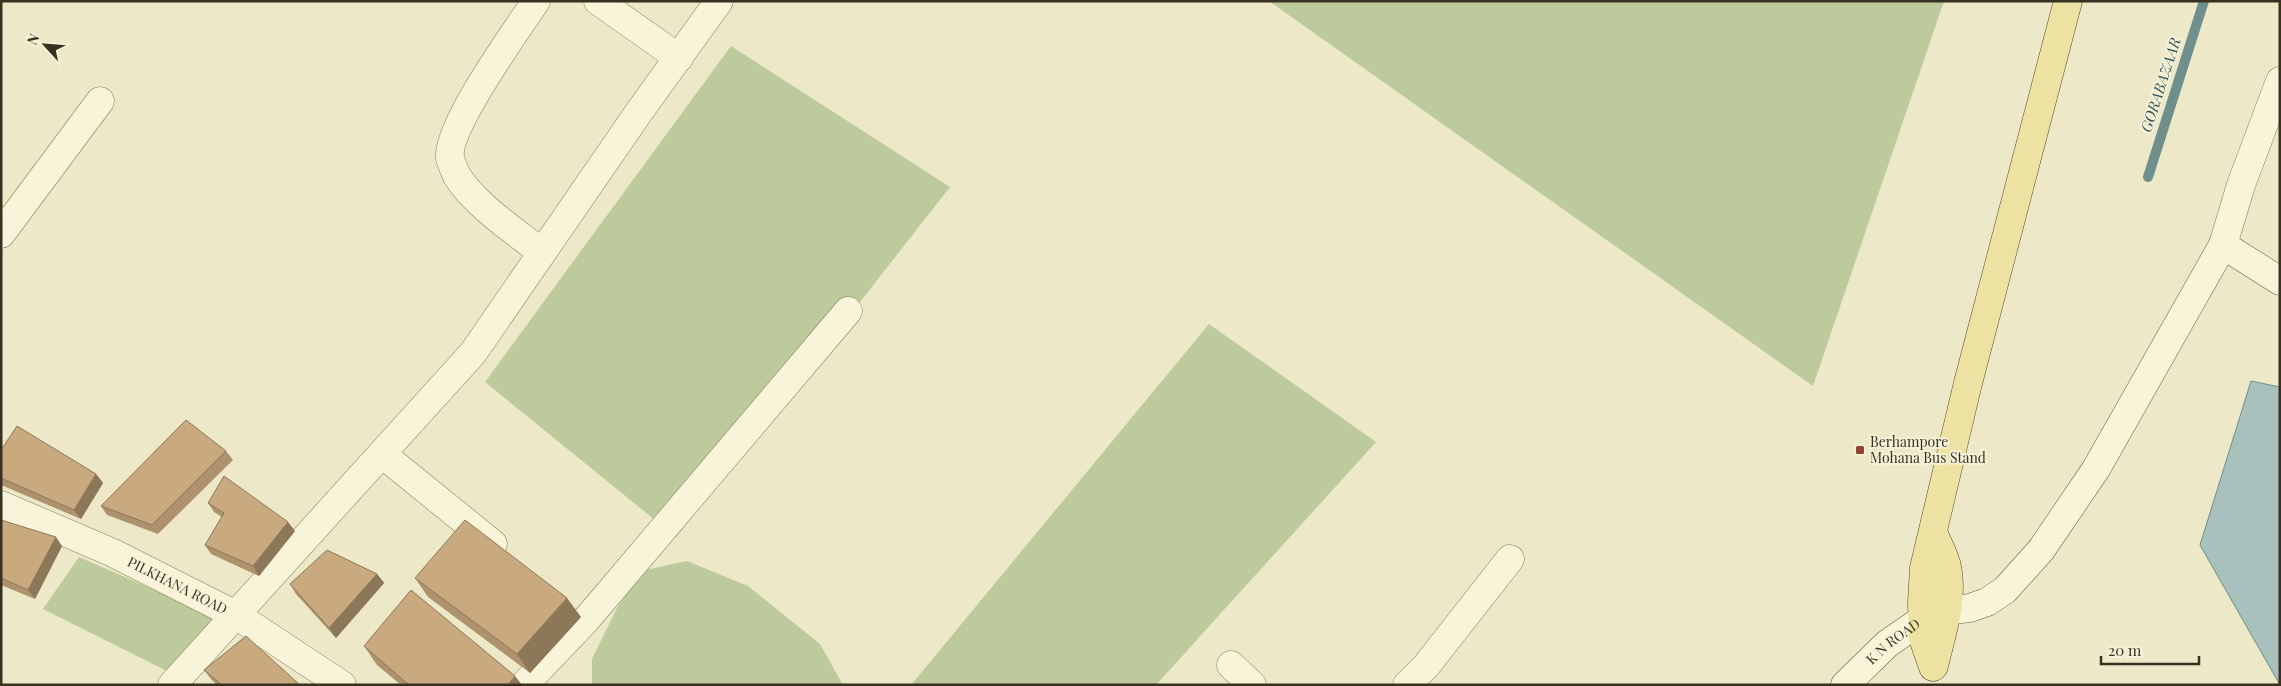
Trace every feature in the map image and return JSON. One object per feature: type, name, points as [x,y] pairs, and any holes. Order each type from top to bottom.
[{"type":"main road","points":[[1933,676],[1935,615],[1948,566],[1934,534],[1970,373],[2068,1]]},
{"type":"street","points":[[536,1],[484,79],[454,138],[450,157],[457,176],[476,198],[542,253]]},
{"type":"street","points":[[598,1],[679,58]]},
{"type":"street","points":[[172,685],[472,353],[719,1]]},
{"type":"street","points":[[1935,615],[1970,608],[1987,602],[2005,590],[2041,550],[2096,469],[2223,245],[2240,185],[2280,81]]},
{"type":"street","points":[[1,234],[100,101]]},
{"type":"street","points":[[2223,245],[2280,281]]},
{"type":"street","points":[[524,685],[586,620],[848,311]]},
{"type":"street","points":[[382,454],[510,558]]},
{"type":"street","name":"PILKHANA ROAD","points":[[1,505],[111,552],[236,615],[342,685]]},
{"type":"street","points":[[1407,685],[1426,666],[1510,559]]},
{"type":"street","points":[[563,601],[586,620]]},
{"type":"street","name":"K N ROAD","points":[[1845,685],[1887,644],[1935,615]]},
{"type":"street","points":[[1231,665],[1252,685]]},
{"type":"green space","points":[[1269,1],[1944,1],[1813,386]]},
{"type":"green space","points":[[731,46],[950,187],[676,537],[485,382]]},
{"type":"green space","points":[[1209,324],[1376,442],[1156,685],[911,685]]},
{"type":"green space","points":[[79,557],[221,619],[177,676],[43,609]]},
{"type":"green space","points":[[687,561],[748,586],[820,644],[843,685],[592,685],[592,659],[618,606],[645,570]]},
{"type":"water","points":[[2251,381],[2280,387],[2280,685],[2200,545]]},
{"type":"building","points":[[186,420],[226,451],[152,525],[101,506]]},
{"type":"building","points":[[17,426],[96,474],[74,510],[1,478],[1,450]]},
{"type":"building","points":[[224,476],[288,522],[253,566],[205,545],[224,513],[208,503]]},
{"type":"building","points":[[1,520],[56,537],[28,590],[1,578]]},
{"type":"building","points":[[465,520],[567,598],[517,654],[415,578]]},
{"type":"building","points":[[327,550],[377,574],[329,628],[290,584]]},
{"type":"building","points":[[411,590],[515,676],[508,685],[409,685],[364,646]]},
{"type":"building","points":[[246,636],[300,685],[222,685],[204,670]]},
{"type":"waterway","name":"GORABAZAAR","points":[[2148,177],[2204,1]]},
{"type":"place","name":"Berhampore Mohana Bus Stand","points":[[1860,450]]}]
